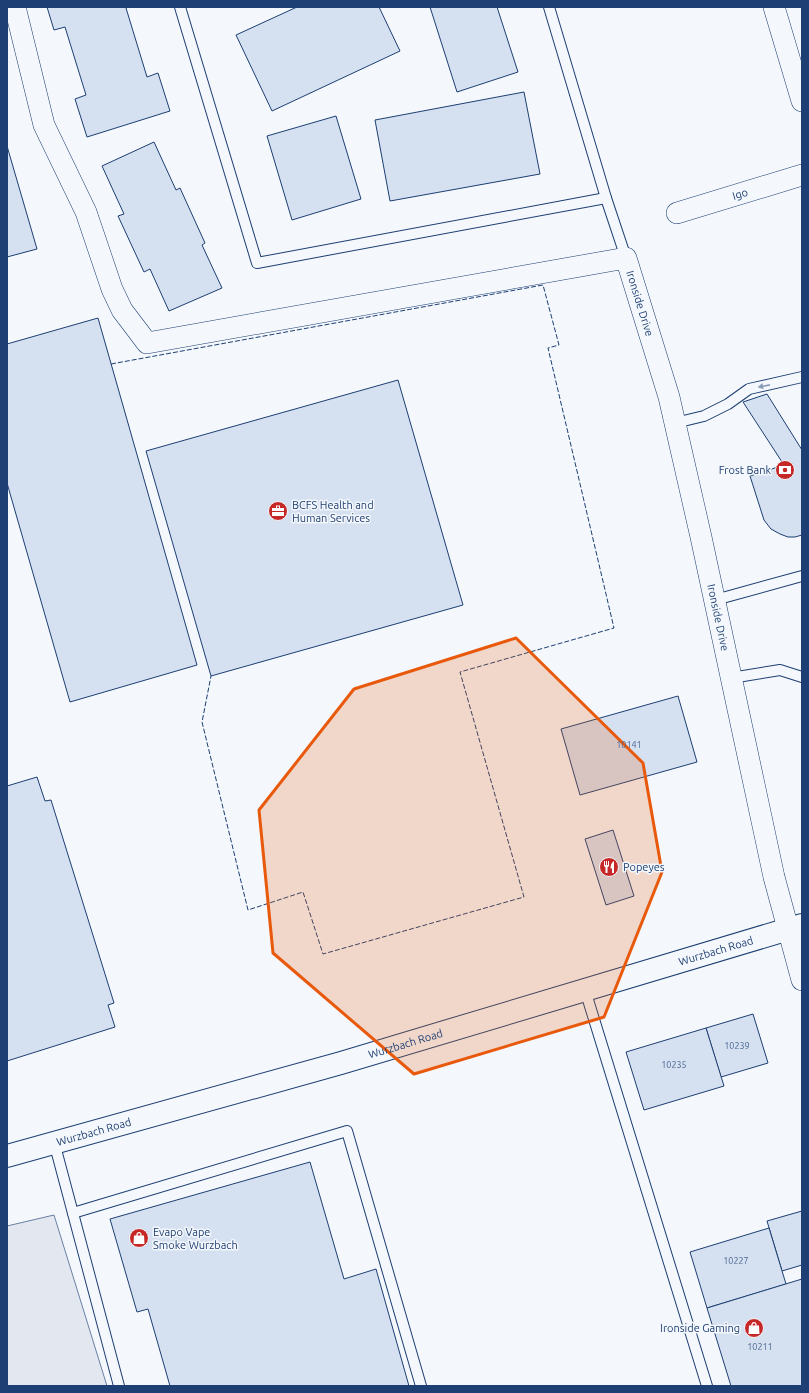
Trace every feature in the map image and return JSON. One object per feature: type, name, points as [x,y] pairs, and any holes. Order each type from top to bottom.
[{"type":"main road","name":"Wurzbach Road","points":[[7,1156],[341,1063],[795,927]]},
{"type":"street","points":[[14,7],[44,125],[86,212],[112,290],[122,310],[147,343],[626,258]]},
{"type":"street","points":[[774,7],[802,101]]},
{"type":"street","name":"Igo","points":[[677,213],[802,175]]},
{"type":"street","name":"Ironside Drive","points":[[626,258],[669,397],[774,877],[795,927],[802,980]]},
{"type":"lane","points":[[180,7],[257,263],[606,198]]},
{"type":"lane","points":[[549,7],[606,198],[626,258]]},
{"type":"lane","points":[[675,423],[704,416],[728,404],[749,389],[802,377]]},
{"type":"lane","points":[[714,600],[802,576]]},
{"type":"lane","points":[[731,678],[780,670],[802,677]]},
{"type":"lane","points":[[585,990],[708,1386]]},
{"type":"lane","points":[[73,1214],[347,1131],[421,1386]]},
{"type":"lane","points":[[54,1142],[119,1386]]},
{"type":"highlighted area","points":[[516,638],[643,763],[662,872],[604,1017],[414,1074],[273,953],[259,810],[354,689]]},
{"type":"shaded area","points":[[54,1215],[107,1386],[7,1386],[7,1226]]},
{"type":"building","points":[[47,7],[129,7],[126,8],[147,77],[158,73],[170,111],[87,137],[75,99],[86,95],[65,27],[54,30]]},
{"type":"building","points":[[297,7],[379,7],[400,51],[272,111],[236,35]]},
{"type":"building","points":[[430,7],[497,7],[518,72],[457,92]]},
{"type":"building","points":[[524,92],[540,174],[390,201],[375,120]]},
{"type":"building","points":[[336,116],[361,199],[292,220],[267,136]]},
{"type":"building","points":[[154,142],[176,190],[180,188],[205,243],[202,245],[222,288],[169,311],[150,269],[144,272],[118,216],[124,214],[102,166]]},
{"type":"building","points":[[7,146],[37,249],[7,257]]},
{"type":"building","points":[[98,318],[197,665],[70,702],[7,483],[7,344]]},
{"type":"building","points":[[398,380],[463,605],[211,676],[146,451]]},
{"type":"building","name":"Frost Bank","points":[[767,394],[802,450],[802,535],[795,537],[788,537],[780,534],[771,529],[764,520],[750,476],[784,465],[743,402]]},
{"type":"building","points":[[678,696],[697,762],[580,795],[561,729]]},
{"type":"building","points":[[37,777],[45,801],[51,800],[114,1003],[108,1005],[115,1027],[7,1061],[7,786]]},
{"type":"building","name":"Popeyes","points":[[613,830],[634,896],[606,905],[585,839]]},
{"type":"building","points":[[753,1014],[768,1063],[721,1077],[706,1028]]},
{"type":"building","points":[[706,1028],[724,1086],[644,1110],[626,1052]]},
{"type":"building","points":[[310,1162],[344,1279],[376,1269],[409,1386],[170,1386],[148,1309],[137,1312],[110,1219]]},
{"type":"building","points":[[802,1211],[802,1265],[782,1271],[767,1221]]},
{"type":"building","points":[[769,1228],[786,1284],[707,1308],[690,1252]]},
{"type":"building","points":[[802,1279],[802,1386],[731,1386],[707,1308]]},
{"type":"fence","points":[[111,364],[543,285],[559,345],[548,348],[614,628],[460,672],[524,897],[323,954],[303,892],[248,910],[202,722],[211,676]]},
{"type":"place","name":"Frost Bank","points":[[785,470]]},
{"type":"place","name":"BCFS Health and Human Services","points":[[278,511]]},
{"type":"place","name":"Popeyes","points":[[609,867]]},
{"type":"place","name":"Evapo Vape Smoke Wurzbach","points":[[139,1238]]},
{"type":"place","name":"Ironside Gaming","points":[[754,1328]]}]
